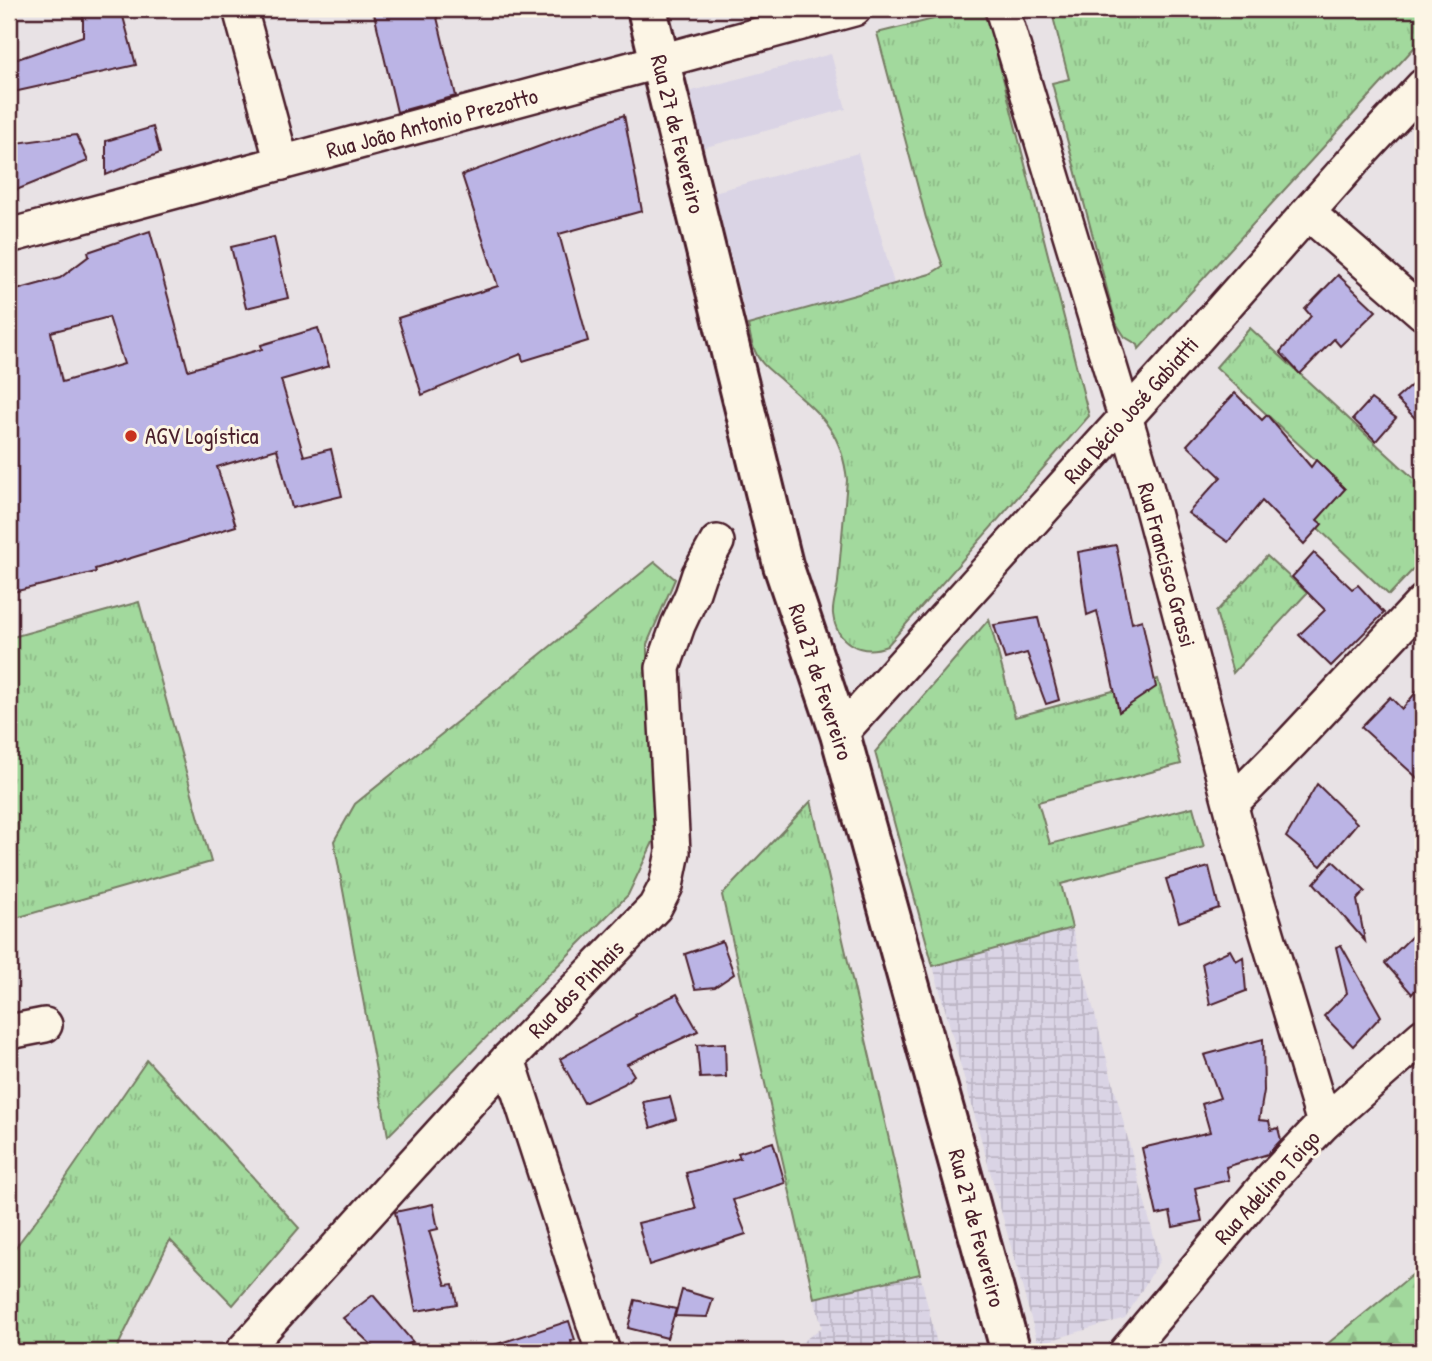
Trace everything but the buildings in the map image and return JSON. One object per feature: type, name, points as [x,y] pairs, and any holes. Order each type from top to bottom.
[{"type":"main road","name":"Rua 27 de Fevereiro","points":[[647,9],[783,565],[840,734],[1011,1352]]},
{"type":"street","points":[[240,9],[282,163]]},
{"type":"street","name":"Rua João Antonio Prezotto","points":[[9,236],[854,9]]},
{"type":"street","name":"Rua Francisco Grassi","points":[[1002,9],[1146,486],[1247,867],[1324,1123]]},
{"type":"street","name":"Rua Décio José Gabiatti","points":[[840,734],[1423,86]]},
{"type":"street","points":[[1308,213],[1423,313]]},
{"type":"street","name":"Rua dos Pinhais","points":[[242,1352],[508,1059],[655,907],[666,886],[673,852],[663,668],[699,574],[717,542]]},
{"type":"street","points":[[1231,803],[1291,743],[1423,601]]},
{"type":"street","points":[[9,1032],[45,1025]]},
{"type":"street","name":"Rua Adelino Toigo","points":[[1126,1352],[1271,1179],[1324,1123],[1423,1036]]},
{"type":"street","points":[[508,1059],[603,1352]]},
{"type":"shaded area","points":[[831,54],[846,109],[702,148],[688,92]]},
{"type":"shaded area","points":[[858,153],[894,284],[748,325],[714,192]]},
{"type":"shaded area","points":[[1072,928],[1160,1260],[1125,1318],[1038,1344],[933,966]]},
{"type":"shaded area","points":[[920,1274],[939,1352],[789,1352],[822,1327],[814,1298]]},
{"type":"green space","points":[[974,9],[986,11],[1089,416],[887,646],[877,649],[859,648],[851,645],[839,633],[833,614],[847,480],[839,446],[833,433],[816,412],[759,359],[752,345],[748,325],[930,274],[943,266],[926,218],[877,33]]},
{"type":"green space","points":[[1051,9],[1423,9],[1423,38],[1139,349],[1138,345],[1125,337],[1116,323],[1052,83],[1069,79]]},
{"type":"green space","points":[[1250,328],[1423,487],[1423,559],[1389,595],[1305,516],[1337,480],[1216,367]]},
{"type":"green space","points":[[1267,556],[1307,593],[1233,673],[1216,612]]},
{"type":"green space","points":[[655,562],[675,579],[647,644],[647,708],[660,786],[654,840],[628,895],[388,1136],[334,841],[355,804]]},
{"type":"green space","points":[[139,602],[211,862],[9,920],[9,638]]},
{"type":"green space","points":[[989,619],[1015,717],[1158,679],[1181,764],[1038,802],[1050,844],[1193,807],[1204,847],[1061,884],[1072,928],[933,966],[875,752]]},
{"type":"green space","points":[[811,801],[920,1274],[814,1298],[722,895]]},
{"type":"green space","points":[[147,1060],[299,1228],[233,1305],[170,1240],[115,1352],[9,1352],[9,1256]]},
{"type":"green space","points":[[1423,1266],[1423,1352],[1321,1352],[1321,1349]]},
{"type":"place","name":"AGV Logística","points":[[131,436]]}]
